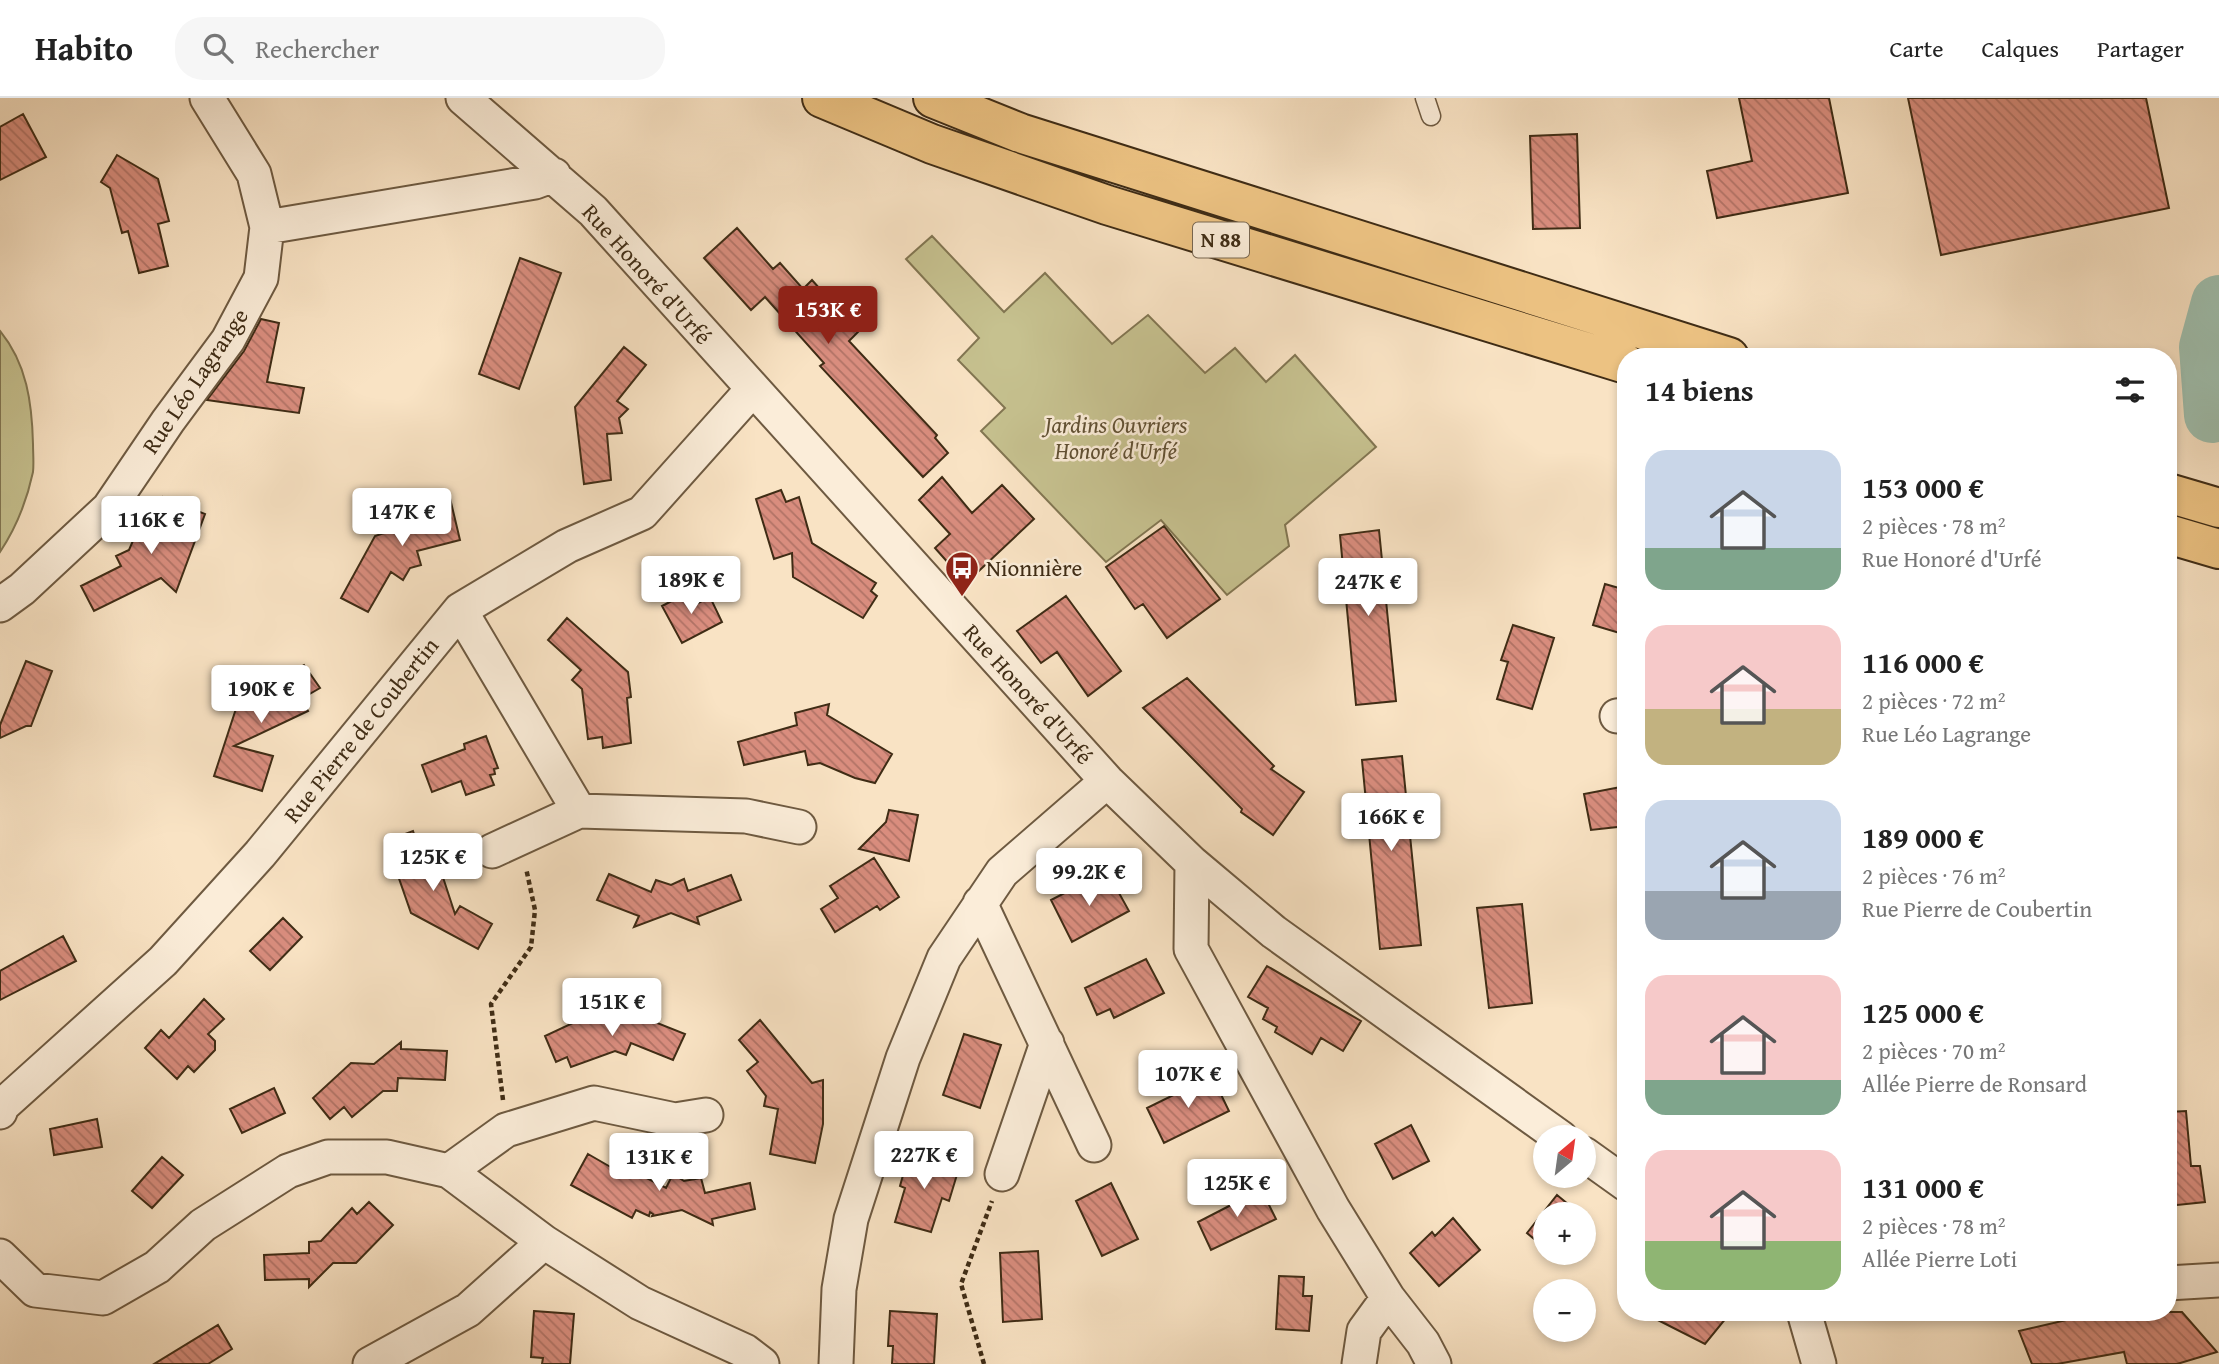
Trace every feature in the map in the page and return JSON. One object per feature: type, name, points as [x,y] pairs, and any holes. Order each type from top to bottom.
[{"type":"highway","name":"N 88","points":[[822,98],[932,144],[1107,205],[1617,361]]},
{"type":"highway","name":"N 88","points":[[933,98],[1020,134],[1701,348]]},
{"type":"highway","points":[[2177,496],[2219,508]]},
{"type":"highway","points":[[2177,537],[2219,549]]},
{"type":"street","name":"Rue Léo Lagrange","points":[[0,605],[22,589],[109,508],[168,421],[228,340],[261,278],[267,227],[254,174],[206,98]]},
{"type":"street","name":"Rue Honoré d'Urfé","points":[[463,98],[593,211],[1107,781],[1192,863],[1274,932],[1544,1125]]},
{"type":"street","points":[[267,227],[535,182],[554,175]]},
{"type":"street","name":"Rue Pierre de Coubertin","points":[[0,1112],[2,1106],[172,951],[260,854],[460,610],[567,546],[642,513],[752,390]]},
{"type":"street","points":[[460,610],[579,810]]},
{"type":"street","points":[[836,1364],[839,1289],[851,1219],[903,1058],[944,958],[1002,872],[1107,781]]},
{"type":"street","points":[[506,846],[579,810],[746,816],[799,827]]},
{"type":"street","points":[[1192,863],[1191,949],[1332,1209],[1388,1298],[1423,1343],[1434,1364]]},
{"type":"street","points":[[980,903],[1094,1145]]},
{"type":"street","points":[[1002,1174],[1047,1043]]},
{"type":"street","points":[[449,1171],[506,1130],[594,1103],[675,1120],[706,1115]]},
{"type":"street","points":[[0,1256],[35,1290],[103,1298],[157,1267],[203,1225],[288,1171],[328,1157],[387,1157],[449,1171],[544,1242],[640,1303],[745,1351],[762,1364]]},
{"type":"street","points":[[1596,1163],[1617,1178]]},
{"type":"street","points":[[370,1364],[468,1310],[544,1242]]},
{"type":"street","points":[[2177,1282],[2219,1280]]},
{"type":"street","points":[[1359,1364],[1364,1331],[1388,1298]]},
{"type":"street","points":[[1807,1321],[1819,1364]]},
{"type":"lane","points":[[1425,98],[1431,116]]},
{"type":"path","points":[[506,846],[536,910],[531,947],[491,1004],[506,1130]]},
{"type":"path","points":[[984,1364],[961,1284],[1002,1174]]},
{"type":"green space","name":"Jardins Ouvriers Honoré d'Urfé","points":[[932,236],[1004,312],[1045,273],[1112,344],[1148,315],[1205,373],[1235,348],[1266,382],[1295,355],[1376,447],[1285,525],[1289,546],[1227,595],[1161,520],[1106,562],[981,431],[1005,408],[958,360],[979,338],[906,259]]},
{"type":"green space","points":[[0,331],[16,357],[26,384],[31,414],[33,472],[24,503],[0,552]]},
{"type":"building","points":[[1739,98],[1829,98],[1848,193],[1717,218],[1707,171],[1752,161]]},
{"type":"building","points":[[1908,98],[2146,98],[2169,208],[1941,255]]},
{"type":"building","points":[[23,114],[46,157],[0,180],[0,127]]},
{"type":"building","points":[[1577,134],[1580,228],[1533,229],[1530,136]]},
{"type":"building","points":[[117,155],[158,179],[169,221],[158,224],[168,266],[139,273],[128,231],[122,233],[110,188],[101,182]]},
{"type":"building","points":[[737,228],[773,269],[780,263],[803,289],[812,280],[858,332],[849,341],[937,435],[935,438],[948,453],[923,477],[820,366],[824,363],[765,297],[751,310],[704,258]]},
{"type":"building","points":[[520,258],[561,273],[519,389],[479,374]]},
{"type":"building","points":[[261,319],[279,323],[267,382],[304,388],[299,413],[207,400],[244,351]]},
{"type":"building","points":[[624,347],[646,365],[617,401],[628,409],[619,418],[622,433],[607,434],[611,480],[584,484],[575,407]]},
{"type":"building","points":[[942,477],[972,513],[1002,485],[1034,519],[966,583],[935,548],[950,534],[919,500]]},
{"type":"building","points":[[781,490],[786,502],[799,497],[812,543],[876,583],[871,591],[877,596],[863,618],[793,577],[792,553],[774,559],[756,499]]},
{"type":"building","points":[[449,494],[460,540],[417,551],[421,565],[410,568],[403,580],[391,572],[368,612],[341,598],[375,536],[408,525],[402,504]]},
{"type":"building","points":[[163,497],[205,514],[176,592],[161,578],[94,611],[81,586],[121,566],[116,556],[129,550],[135,536],[147,540]]},
{"type":"building","points":[[1164,526],[1220,599],[1167,638],[1143,604],[1135,609],[1106,567]]},
{"type":"building","points":[[1379,530],[1396,701],[1356,705],[1340,535]]},
{"type":"building","points":[[1605,584],[1617,587],[1617,632],[1593,625]]},
{"type":"building","points":[[687,593],[691,600],[696,598],[698,603],[710,597],[722,622],[682,643],[662,606]]},
{"type":"building","points":[[1066,596],[1121,671],[1088,696],[1057,652],[1041,663],[1017,631]]},
{"type":"building","points":[[567,618],[628,672],[631,743],[603,748],[602,737],[588,739],[582,689],[572,680],[581,670],[548,640]]},
{"type":"building","points":[[1513,625],[1554,638],[1532,709],[1497,699],[1508,662],[1501,660]]},
{"type":"building","points":[[26,661],[52,671],[31,726],[0,738],[0,725]]},
{"type":"building","points":[[304,665],[320,688],[301,699],[308,711],[234,746],[273,756],[262,791],[214,776],[247,675],[266,688]]},
{"type":"building","points":[[1187,678],[1274,766],[1271,769],[1304,792],[1273,835],[1241,812],[1242,809],[1143,708]]},
{"type":"building","points":[[829,704],[827,715],[892,754],[875,783],[855,778],[820,763],[808,765],[805,751],[744,765],[738,742],[797,725],[795,713]]},
{"type":"building","points":[[486,736],[498,768],[494,769],[495,774],[490,775],[494,785],[466,795],[461,781],[432,792],[422,765],[465,749],[464,744]]},
{"type":"building","points":[[1402,756],[1421,945],[1380,949],[1362,760]]},
{"type":"building","points":[[1617,788],[1617,827],[1591,830],[1584,794]]},
{"type":"building","points":[[889,810],[918,815],[909,861],[859,849],[886,822]]},
{"type":"building","points":[[413,831],[423,861],[436,856],[455,914],[460,906],[492,924],[478,949],[411,913],[386,841]]},
{"type":"building","points":[[874,858],[899,897],[880,910],[877,906],[835,932],[821,909],[838,898],[830,886]]},
{"type":"building","points":[[609,874],[651,892],[656,880],[671,885],[684,879],[688,891],[731,875],[741,900],[697,917],[699,924],[671,913],[634,927],[639,916],[597,900]]},
{"type":"building","points":[[1109,875],[1129,911],[1072,942],[1051,900],[1080,885],[1083,890]]},
{"type":"building","points":[[1522,904],[1532,1003],[1489,1008],[1477,908]]},
{"type":"building","points":[[283,918],[302,937],[270,970],[250,951]]},
{"type":"building","points":[[63,936],[76,961],[0,1000],[0,971]]},
{"type":"building","points":[[1146,959],[1164,993],[1114,1018],[1110,1009],[1097,1015],[1085,988]]},
{"type":"building","points":[[1267,966],[1361,1021],[1343,1051],[1321,1038],[1312,1054],[1275,1032],[1277,1027],[1263,1019],[1268,1008],[1248,997]]},
{"type":"building","points":[[204,999],[224,1019],[208,1034],[215,1041],[215,1050],[194,1072],[188,1066],[177,1079],[145,1048],[161,1030],[169,1038]]},
{"type":"building","points":[[646,1008],[642,1017],[685,1034],[673,1060],[631,1043],[626,1055],[615,1051],[571,1067],[567,1057],[556,1062],[545,1036],[592,1014],[613,1022]]},
{"type":"building","points":[[760,1020],[812,1083],[823,1080],[823,1124],[815,1163],[770,1154],[778,1109],[764,1106],[766,1096],[747,1071],[758,1062],[739,1040]]},
{"type":"building","points":[[964,1034],[1001,1045],[980,1108],[943,1095]]},
{"type":"building","points":[[401,1042],[401,1049],[447,1051],[445,1080],[398,1078],[397,1091],[383,1091],[352,1117],[344,1107],[330,1119],[313,1098],[351,1063],[374,1064]]},
{"type":"building","points":[[1212,1076],[1229,1111],[1164,1143],[1147,1108]]},
{"type":"building","points":[[274,1088],[285,1113],[242,1133],[230,1109]]},
{"type":"building","points":[[2186,1111],[2191,1166],[2200,1166],[2205,1202],[2177,1205],[2177,1112]]},
{"type":"building","points":[[97,1119],[102,1147],[54,1155],[50,1129]]},
{"type":"building","points":[[1411,1125],[1429,1161],[1393,1179],[1375,1144]]},
{"type":"building","points":[[588,1154],[621,1173],[625,1167],[666,1188],[673,1174],[684,1181],[701,1178],[705,1193],[750,1183],[755,1209],[712,1219],[713,1225],[682,1210],[652,1216],[650,1212],[649,1216],[636,1210],[632,1218],[571,1185]]},
{"type":"building","points":[[909,1154],[959,1168],[949,1201],[942,1198],[931,1232],[895,1222],[905,1188],[900,1186]]},
{"type":"building","points":[[162,1157],[183,1175],[152,1208],[132,1191]]},
{"type":"building","points":[[1111,1183],[1138,1239],[1102,1256],[1076,1201]]},
{"type":"building","points":[[1260,1187],[1276,1219],[1211,1250],[1198,1222]]},
{"type":"building","points":[[1557,1195],[1565,1202],[1551,1202]]},
{"type":"building","points":[[369,1202],[393,1225],[356,1263],[333,1263],[309,1287],[309,1279],[265,1280],[264,1255],[309,1253],[309,1242],[321,1241],[352,1208],[357,1214]]},
{"type":"building","points":[[1453,1218],[1480,1250],[1439,1286],[1410,1253],[1432,1232],[1435,1236]]},
{"type":"building","points":[[1533,1225],[1533,1238],[1527,1233]]},
{"type":"building","points":[[1038,1251],[1042,1319],[1003,1322],[1000,1253]]},
{"type":"building","points":[[1279,1276],[1304,1277],[1303,1296],[1312,1296],[1309,1331],[1276,1329]]},
{"type":"building","points":[[534,1311],[574,1314],[570,1364],[542,1364],[543,1358],[531,1357]]},
{"type":"building","points":[[890,1311],[937,1314],[934,1364],[892,1364],[893,1346],[888,1346]]},
{"type":"building","points":[[2177,1312],[2182,1312],[2217,1352],[2177,1364],[2127,1364],[2124,1352],[2057,1364],[2032,1364],[2019,1331],[2062,1321],[2177,1321]]},
{"type":"building","points":[[1660,1321],[1724,1321],[1705,1344]]},
{"type":"building","points":[[218,1325],[232,1349],[208,1364],[154,1364]]},
{"type":"waterway","points":[[2212,415],[2207,347],[2219,303]]},
{"type":"place","name":"Nionnière","points":[[962,598]]}]
